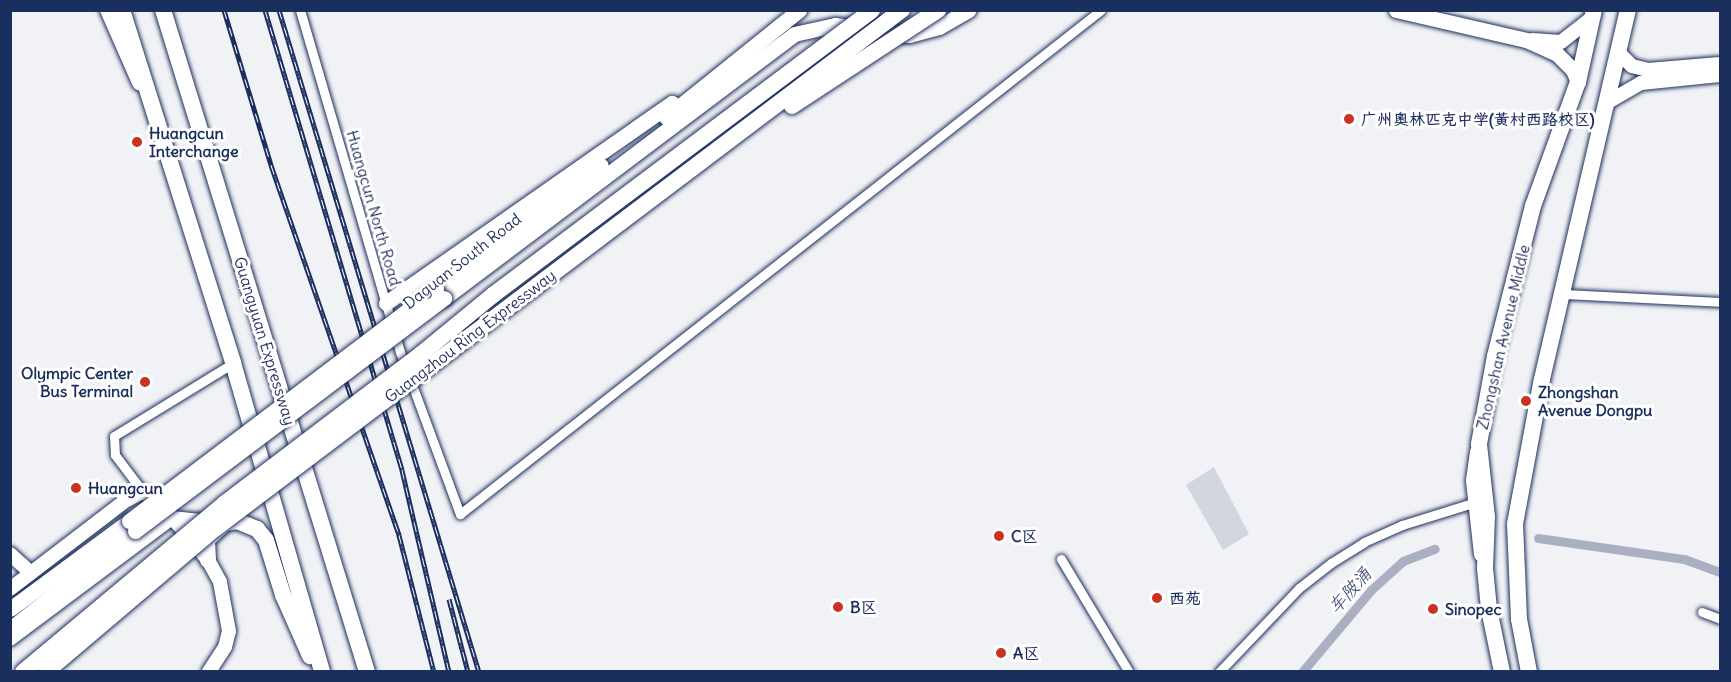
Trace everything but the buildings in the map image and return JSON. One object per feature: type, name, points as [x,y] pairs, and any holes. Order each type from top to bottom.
[{"type":"highway","points":[[122,10],[233,363],[322,672]]},
{"type":"highway","name":"Guangyuan Expressway","points":[[163,10],[367,672]]},
{"type":"highway","name":"Guangzhou Ring Expressway","points":[[23,672],[147,567],[493,294],[872,10]]},
{"type":"highway","name":"Guangzhou Ring Expressway","points":[[46,672],[220,526],[902,10]]},
{"type":"highway","points":[[722,148],[938,10]]},
{"type":"highway","points":[[1529,672],[1518,608],[1515,524],[1542,379],[1564,294],[1628,10]]},
{"type":"highway","name":"Zhongshan Avenue Middle","points":[[1502,672],[1485,568],[1487,517],[1479,444],[1495,356],[1533,206],[1578,82],[1593,14]]},
{"type":"highway","points":[[54,672],[220,526],[247,523],[263,534],[283,595],[317,672]]},
{"type":"highway","points":[[208,560],[207,540],[220,526]]},
{"type":"highway","points":[[16,672],[147,567]]},
{"type":"main road","name":"Daguan South Road","points":[[440,294],[800,10]]},
{"type":"main road","points":[[818,10],[830,25]]},
{"type":"main road","name":"Daguan South Road","points":[[10,609],[132,526],[777,44],[794,34],[830,25],[909,35],[939,27],[968,10]]},
{"type":"main road","points":[[1396,10],[1526,40],[1557,54],[1573,70],[1578,82]]},
{"type":"main road","points":[[386,303],[688,92],[701,90]]},
{"type":"main road","name":"Daguan South Road","points":[[10,629],[132,526]]},
{"type":"street","points":[[107,10],[152,110]]},
{"type":"street","name":"Huangcun North Road","points":[[300,10],[400,352],[460,514],[1101,10]]},
{"type":"street","points":[[1526,40],[1561,42],[1593,14]]},
{"type":"street","points":[[1619,53],[1632,66],[1648,70],[1720,64]]},
{"type":"street","points":[[1608,102],[1641,83],[1720,75]]},
{"type":"street","points":[[1564,294],[1720,303]]},
{"type":"street","points":[[209,672],[225,647],[229,631],[220,582],[208,560],[172,518],[143,492],[115,455],[114,436],[233,363]]},
{"type":"street","points":[[1479,444],[1473,481],[1485,568]]},
{"type":"street","points":[[10,589],[125,501],[143,492]]},
{"type":"street","points":[[1220,672],[1299,588],[1331,563],[1379,535],[1476,502]]},
{"type":"street","points":[[10,639],[172,518],[220,526]]},
{"type":"street","points":[[10,554],[31,573]]},
{"type":"street","points":[[1061,559],[1129,672]]},
{"type":"street","points":[[1702,612],[1720,619]]},
{"type":"shaded area","points":[[1214,467],[1249,534],[1223,550],[1186,485]]},
{"type":"waterway","points":[[1538,538],[1684,559],[1720,572]]},
{"type":"waterway","name":"车陂涌","points":[[1302,672],[1371,590],[1403,561],[1435,549]]},
{"type":"railway","points":[[224,10],[271,165],[399,535],[434,672]]},
{"type":"railway","points":[[265,10],[402,470],[449,672]]},
{"type":"railway","points":[[279,10],[479,672]]},
{"type":"railway","points":[[449,599],[468,672]]},
{"type":"place","name":"广州奥林匹克中学(黄村西路校区)","points":[[1349,119]]},
{"type":"place","name":"Huangcun Interchange","points":[[137,142]]},
{"type":"place","name":"Olympic Center Bus Terminal","points":[[145,382]]},
{"type":"place","name":"Zhongshan Avenue Dongpu","points":[[1526,401]]},
{"type":"place","name":"Huangcun","points":[[76,488]]},
{"type":"place","name":"C区","points":[[999,536]]},
{"type":"place","name":"西苑","points":[[1157,598]]},
{"type":"place","name":"B区","points":[[838,607]]},
{"type":"place","name":"Sinopec","points":[[1433,609]]},
{"type":"place","name":"A区","points":[[1001,653]]}]
